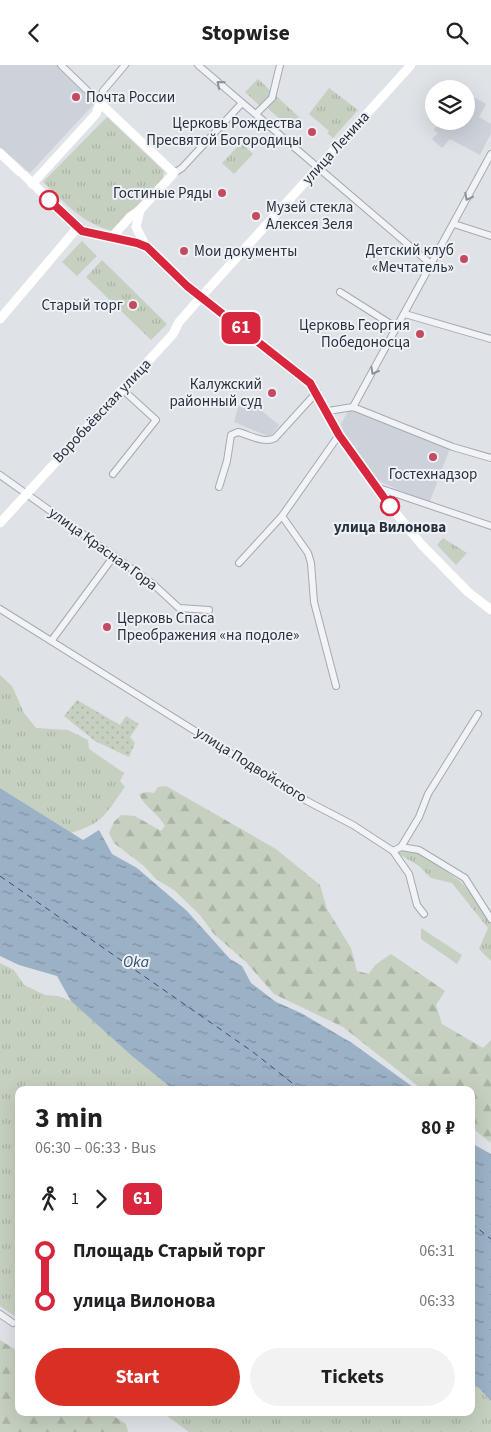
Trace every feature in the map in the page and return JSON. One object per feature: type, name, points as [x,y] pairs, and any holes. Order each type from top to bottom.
[{"type":"main road","name":"улица Ленина","points":[[201,297],[411,65]]},
{"type":"main road","points":[[32,184],[96,114],[100,103],[174,173],[140,210],[130,217],[110,238]]},
{"type":"main road","points":[[0,153],[78,227],[88,233],[137,243],[147,247]]},
{"type":"main road","points":[[140,210],[136,227],[147,247],[201,297],[310,383],[328,411],[339,435],[420,544],[468,592],[491,610]]},
{"type":"main road","points":[[0,319],[78,227]]},
{"type":"main road","name":"Воробьёвская улица","points":[[0,523],[173,334],[180,322],[201,297]]},
{"type":"street","points":[[61,65],[100,103]]},
{"type":"street","points":[[100,103],[102,91],[125,65]]},
{"type":"street","points":[[198,65],[432,265]]},
{"type":"street","points":[[256,114],[272,97],[280,65]]},
{"type":"street","points":[[174,173],[182,169],[242,103]]},
{"type":"street","points":[[353,407],[398,328],[491,155]]},
{"type":"street","points":[[454,224],[491,236]]},
{"type":"street","points":[[340,292],[398,328]]},
{"type":"street","points":[[405,314],[491,339]]},
{"type":"street","points":[[113,473],[156,420],[122,389]]},
{"type":"street","points":[[218,487],[227,461],[231,435],[238,431],[263,440],[270,441],[276,438],[317,392]]},
{"type":"street","points":[[328,411],[353,407],[445,444],[491,458]]},
{"type":"street","points":[[239,563],[282,517],[339,435]]},
{"type":"street","name":"улица Красная Гора","points":[[0,475],[153,584],[179,608],[209,610]]},
{"type":"street","points":[[376,487],[491,525]]},
{"type":"street","points":[[282,517],[308,553],[311,563],[314,602],[336,686]]},
{"type":"street","points":[[52,640],[114,556]]},
{"type":"street","name":"улица Подвойского","points":[[0,609],[307,801],[353,825],[393,851]]},
{"type":"street","points":[[424,914],[417,905],[409,874],[393,851],[401,847],[419,817],[428,795],[478,714]]},
{"type":"street","points":[[401,847],[419,850],[465,878],[491,919]]},
{"type":"street","points":[[0,1314],[13,1323]]},
{"type":"shaded area","points":[[0,65],[56,65],[94,101],[93,105],[30,173],[0,147]]},
{"type":"shaded area","points":[[475,98],[486,104],[479,117],[491,124],[491,133],[480,155],[450,139],[442,148],[432,139],[438,133],[434,130],[475,130]]},
{"type":"shaded area","points":[[246,398],[279,425],[270,437],[234,422],[238,407]]},
{"type":"shaded area","points":[[355,410],[450,448],[429,504],[379,481],[343,431],[341,424],[348,411]]},
{"type":"green space","points":[[258,79],[301,119],[293,130],[266,107],[263,109],[245,92]]},
{"type":"green space","points":[[329,88],[358,110],[333,138],[327,133],[329,131],[309,114]]},
{"type":"green space","points":[[107,117],[164,171],[163,178],[113,231],[102,228],[83,218],[43,182]]},
{"type":"green space","points":[[241,143],[253,154],[234,174],[222,163]]},
{"type":"green space","points":[[82,241],[97,256],[77,276],[62,262]]},
{"type":"green space","points":[[102,260],[167,324],[151,340],[86,277]]},
{"type":"green space","points":[[443,538],[467,553],[456,565],[437,545]]},
{"type":"green space","points":[[0,675],[12,686],[24,713],[36,728],[68,730],[88,740],[89,749],[124,773],[120,781],[125,787],[98,821],[71,833],[0,788]]},
{"type":"green space","points":[[77,700],[120,725],[126,716],[139,724],[130,737],[135,743],[129,757],[95,741],[64,716]]},
{"type":"green space","points":[[166,786],[276,849],[320,885],[327,909],[351,948],[357,971],[369,974],[375,965],[391,954],[445,991],[436,1005],[442,1024],[483,1048],[491,1040],[491,1143],[475,1130],[475,1086],[418,1086],[343,1027],[274,994],[246,962],[214,934],[200,915],[174,890],[156,879],[144,866],[114,843],[109,833],[114,822],[121,815],[135,816],[161,831],[165,826],[159,817],[144,803],[139,794],[154,793],[158,787]]},
{"type":"green space","points":[[401,850],[418,852],[460,881],[472,894],[491,922],[491,961],[479,949],[488,928],[452,883],[431,878],[419,866],[396,852]]},
{"type":"green space","points":[[421,928],[462,955],[457,964],[421,939]]},
{"type":"green space","points":[[0,963],[14,970],[24,985],[45,995],[58,996],[71,1001],[132,1056],[169,1086],[15,1086],[15,1316],[0,1306]]},
{"type":"green space","points":[[0,1340],[15,1349],[15,1416],[114,1416],[126,1424],[128,1432],[0,1432]]},
{"type":"green space","points":[[475,1386],[491,1401],[491,1432],[189,1432],[167,1416],[475,1416]]},
{"type":"water","name":"Oka","points":[[0,788],[83,840],[99,830],[112,854],[137,868],[187,911],[230,959],[242,966],[251,983],[276,1002],[301,1013],[352,1043],[411,1086],[169,1086],[132,1056],[71,1001],[57,976],[19,965],[0,956]]},
{"type":"water","points":[[475,1145],[491,1154],[491,1401],[475,1386]]},
{"type":"ferry route","points":[[0,876],[253,1052],[296,1086]]},
{"type":"ferry route","points":[[475,1226],[491,1239]]},
{"type":"bus line","name":"61","points":[[49,200],[82,231],[147,247],[187,286],[310,383],[328,411],[339,435],[390,506]]},
{"type":"place","name":"Почта России","points":[[76,97]]},
{"type":"place","name":"Церковь Рождества Пресвятой Богородицы","points":[[312,132]]},
{"type":"place","name":"Гостиные Ряды","points":[[222,193]]},
{"type":"place","name":"Музей стекла Алексея Зеля","points":[[256,216]]},
{"type":"place","name":"Мои документы","points":[[184,251]]},
{"type":"place","name":"Детский клуб «Мечтатель»","points":[[464,259]]},
{"type":"place","name":"Старый торг","points":[[133,305]]},
{"type":"place","name":"Церковь Георгия Победоносца","points":[[420,334]]},
{"type":"place","name":"Калужский районный суд","points":[[272,393]]},
{"type":"place","name":"Гостехнадзор","points":[[433,457]]},
{"type":"place","name":"улица Вилонова","points":[[390,506]]},
{"type":"place","name":"Церковь Спаса Преображения «на подоле»","points":[[107,627]]}]
